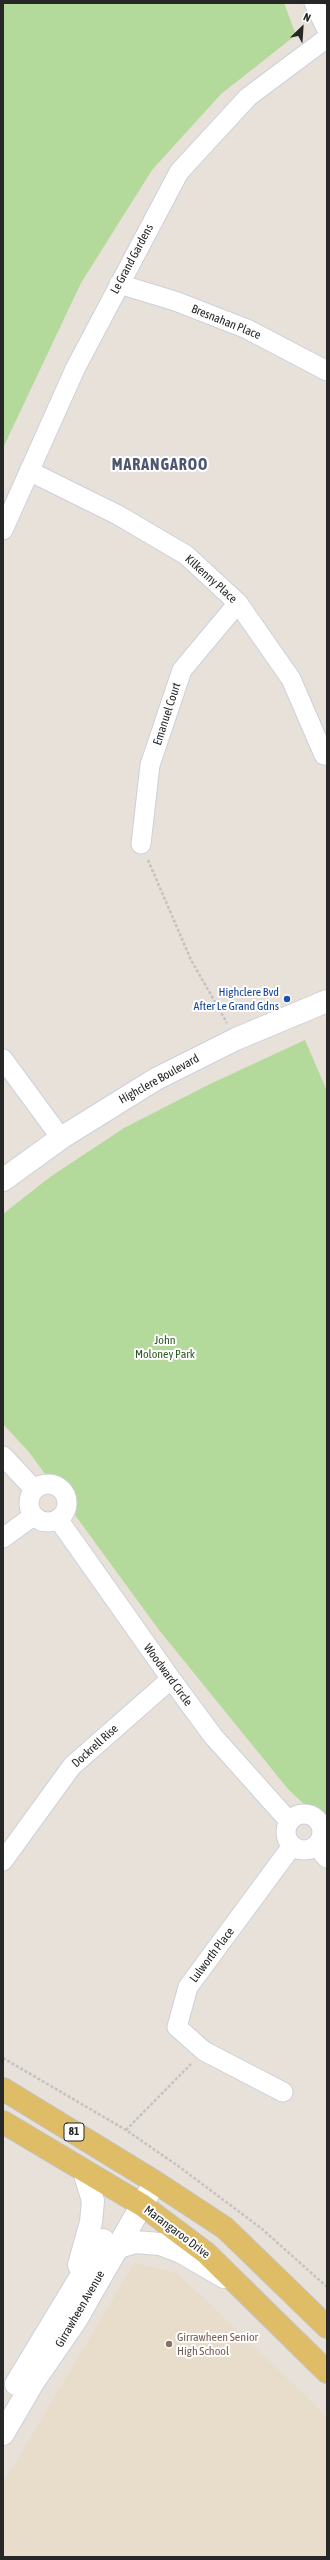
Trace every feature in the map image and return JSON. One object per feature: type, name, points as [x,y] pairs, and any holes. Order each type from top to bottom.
[{"type":"main road","name":"Highclere Boulevard","points":[[3,1180],[61,1138],[156,1079],[236,1039],[327,1001]]},
{"type":"main road","name":"81","points":[[3,2089],[150,2179],[225,2228],[327,2327]]},
{"type":"main road","name":"Marangaroo Drive","points":[[3,2122],[135,2201],[206,2253],[327,2372]]},
{"type":"main road","points":[[66,2300],[91,2222],[92,2201],[84,2171]]},
{"type":"main road","name":"Girrawheen Avenue","points":[[3,2405],[66,2300],[150,2179]]},
{"type":"main road","name":"Girrawheen Avenue","points":[[3,2434],[34,2381],[76,2320],[116,2248],[135,2201]]},
{"type":"main road","points":[[116,2248],[135,2242],[160,2244],[198,2261],[245,2291]]},
{"type":"street","points":[[314,3],[327,30]]},
{"type":"street","name":"Le Grand Gardens","points":[[3,530],[75,369],[179,172],[248,97],[327,38]]},
{"type":"street","name":"Bresnahan Place","points":[[119,284],[175,301],[248,329],[326,368]]},
{"type":"street","name":"Kilkenny Place","points":[[29,471],[118,515],[186,555],[238,603],[291,679],[324,755]]},
{"type":"street","name":"Emanuel Court","points":[[141,844],[150,765],[182,670],[238,603]]},
{"type":"street","points":[[3,1059],[61,1138]]},
{"type":"street","points":[[3,1456],[34,1489]]},
{"type":"street","points":[[50,1484],[64,1493],[66,1508],[58,1520],[45,1523],[33,1516],[28,1503],[34,1489],[40,1485],[50,1484]]},
{"type":"street","points":[[3,1538],[33,1516]]},
{"type":"street","name":"Woodward Circle","points":[[58,1520],[213,1736],[289,1821]]},
{"type":"street","name":"Dockrell Rise","points":[[3,1862],[72,1766],[171,1679]]},
{"type":"street","points":[[303,1814],[318,1820],[322,1834],[322,1852],[305,1850],[292,1846],[286,1835],[289,1821],[303,1814]]},
{"type":"street","name":"Lulworth Place","points":[[283,2092],[204,2051],[177,2026],[188,1987],[292,1846]]},
{"type":"path","points":[[141,844],[192,960],[236,1039]]},
{"type":"path","points":[[126,2130],[204,2051]]},
{"type":"path","points":[[3,2058],[126,2130],[182,2168],[261,2228],[327,2287]]},
{"type":"shaded area","name":"Girrawheen Senior High School","points":[[134,2263],[177,2273],[327,2416],[327,2557],[3,2557],[3,2484]]},
{"type":"green space","points":[[3,3],[284,3],[296,35],[221,94],[152,170],[81,283],[3,448]]},
{"type":"green space","name":"John Moloney Park","points":[[305,1040],[327,1091],[327,1826],[288,1789],[159,1630],[29,1452],[3,1424],[3,1214],[50,1177],[124,1128],[210,1084]]},
{"type":"place","name":"Highclere Bvd After Le Grand Gdns","points":[[287,999]]},
{"type":"place","name":"Girrawheen Senior High School","points":[[169,2344]]},
{"type":"district","name":"MARANGAROO","points":[[160,465]]}]
